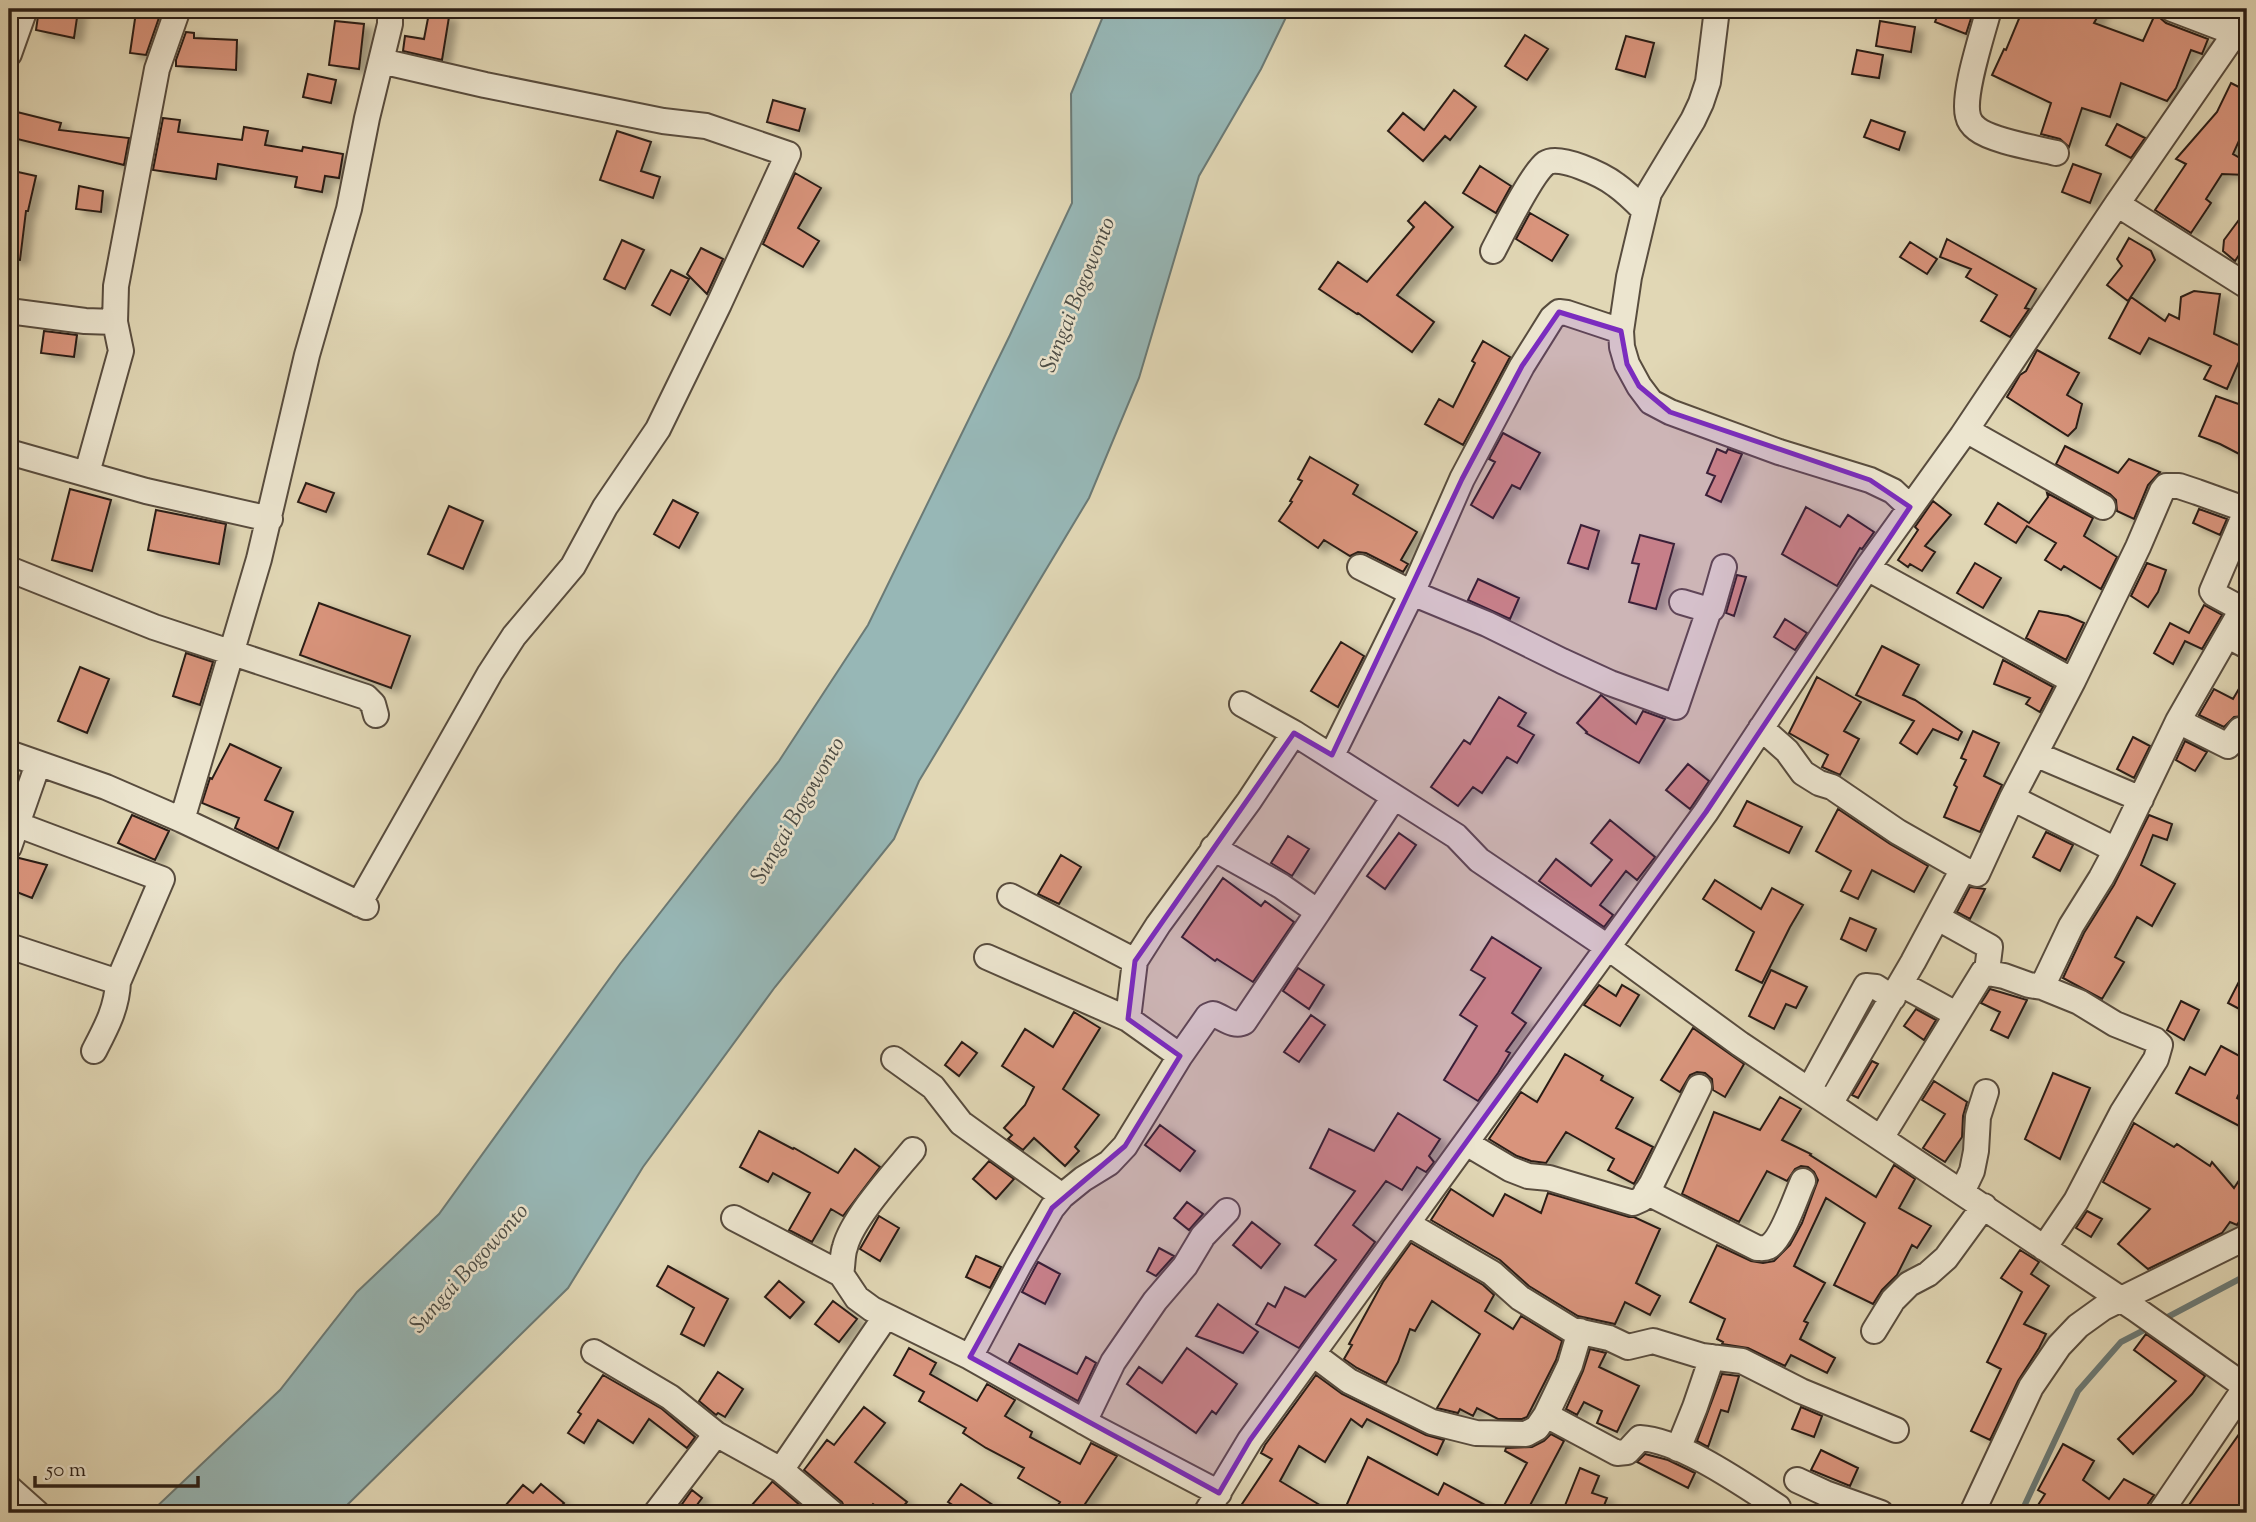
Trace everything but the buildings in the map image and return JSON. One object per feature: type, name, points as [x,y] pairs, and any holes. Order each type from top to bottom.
[{"type":"street","points":[[9,54],[25,9]]},
{"type":"street","points":[[87,473],[121,351],[115,322],[116,286],[157,69],[178,9]]},
{"type":"street","points":[[182,820],[270,519],[307,355],[349,209],[390,24],[390,15],[386,9]]},
{"type":"street","points":[[1717,9],[1707,82],[1701,103],[1693,121],[1653,183],[1644,210],[1629,277],[1621,331],[1627,364],[1651,401],[1670,412],[1779,452],[1870,480],[1893,491],[1910,507]]},
{"type":"street","points":[[1989,9],[1967,98],[1967,114],[1971,123],[1978,131],[2056,153]]},
{"type":"street","points":[[734,1218],[841,1275],[857,1298],[872,1309],[970,1357],[1084,1422],[1213,1503],[1250,1440],[1706,811],[1867,568],[1966,430],[2241,24],[2172,9]]},
{"type":"street","points":[[9,753],[106,787],[362,905],[489,673],[514,636],[573,566],[619,485],[658,429],[788,154],[706,126],[663,121],[381,61]]},
{"type":"street","points":[[1493,251],[1526,191],[1548,161],[1557,159],[1574,164],[1614,183],[1644,210]]},
{"type":"street","points":[[2117,204],[2247,286]]},
{"type":"street","points":[[9,311],[85,321],[115,322]]},
{"type":"street","points":[[1332,755],[1412,593],[1462,479],[1522,366],[1552,318],[1559,312],[1567,313],[1621,331]]},
{"type":"street","points":[[1966,430],[2103,507]]},
{"type":"street","points":[[9,452],[146,491],[270,519]]},
{"type":"street","points":[[1761,728],[1787,751],[1803,772],[1819,783],[1832,787],[1898,832],[1974,875],[1980,872],[2012,798],[2073,681],[2166,486],[2188,489],[2247,510],[2212,591],[2241,611],[2237,641],[2179,721],[2116,850],[2071,926],[2042,987]]},
{"type":"street","points":[[1360,567],[1610,682],[1676,707],[1709,610],[1712,609],[1724,567]]},
{"type":"street","points":[[1867,568],[2073,681]]},
{"type":"street","points":[[9,569],[154,626],[366,697],[373,704],[376,715]]},
{"type":"street","points":[[1682,602],[1709,610]]},
{"type":"street","points":[[1242,704],[1332,755],[1457,836],[1479,860],[1606,946],[1740,1044],[1984,1206],[2246,1386],[2160,1513]]},
{"type":"street","points":[[2179,721],[2228,746],[2240,730],[2247,731]]},
{"type":"street","points":[[1128,1019],[1135,961],[1294,733]]},
{"type":"street","points":[[2035,754],[2141,799]]},
{"type":"street","points":[[38,764],[12,835],[162,879],[118,982],[111,1018],[94,1051]]},
{"type":"street","points":[[970,1357],[1052,1208],[1062,1196],[1109,1163],[1125,1146],[1180,1056],[1209,1016],[1213,1014],[1235,1024],[1244,1022],[1394,797]]},
{"type":"street","points":[[2012,798],[2116,850]]},
{"type":"street","points":[[1213,848],[1281,886],[1318,912]]},
{"type":"street","points":[[1830,1104],[1938,918],[1963,869]]},
{"type":"street","points":[[1010,896],[1135,961]]},
{"type":"street","points":[[1881,1138],[1915,1086],[1956,1014],[1981,975],[1987,971],[1990,947],[1938,918]]},
{"type":"street","points":[[9,946],[118,982]]},
{"type":"street","points":[[987,957],[1128,1019],[1180,1056]]},
{"type":"street","points":[[1987,971],[2042,987],[2079,1002],[2115,1024],[2155,1040],[2160,1045],[2156,1059],[2122,1113],[2076,1201],[2043,1248]]},
{"type":"street","points":[[1809,1090],[1866,986],[1897,990],[1956,1014]]},
{"type":"street","points":[[894,1059],[933,1087],[961,1123],[1062,1196]]},
{"type":"street","points":[[1466,1143],[1510,1169],[1528,1176],[1549,1178],[1633,1203],[1642,1199],[1646,1192],[1699,1087]]},
{"type":"street","points":[[1962,1192],[1972,1171],[1978,1116],[1986,1092]]},
{"type":"street","points":[[841,1275],[844,1248],[850,1233],[913,1150]]},
{"type":"street","points":[[1646,1192],[1757,1248],[1765,1248],[1770,1246],[1779,1233],[1803,1181]]},
{"type":"street","points":[[1874,1331],[1893,1300],[1909,1284],[1928,1274],[1946,1258],[1984,1206]]},
{"type":"street","points":[[1084,1422],[1113,1362],[1155,1301],[1185,1266],[1203,1236],[1227,1211]]},
{"type":"street","points":[[1408,1224],[1492,1273],[1520,1298],[1572,1330],[1609,1338],[1628,1347],[1653,1341],[1712,1357],[1742,1361],[1801,1391],[1896,1430]]},
{"type":"street","points":[[1972,1513],[2031,1387],[2059,1346],[2078,1325],[2128,1304],[2247,1237]]},
{"type":"street","points":[[781,1470],[887,1316]]},
{"type":"street","points":[[1313,1354],[1349,1381],[1432,1422],[1476,1433],[1526,1434],[1537,1428],[1546,1415],[1570,1365],[1580,1331]]},
{"type":"street","points":[[594,1352],[670,1397],[716,1434],[781,1470],[832,1513]]},
{"type":"street","points":[[1678,1450],[1712,1357]]},
{"type":"street","points":[[1546,1415],[1617,1453],[1627,1452],[1640,1438],[1678,1450],[1699,1459],[1767,1500],[1778,1507],[1779,1513]]},
{"type":"street","points":[[656,1513],[716,1434]]},
{"type":"street","points":[[1797,1480],[1881,1513]]},
{"type":"street","points":[[9,1488],[37,1513]]},
{"type":"highlighted area","points":[[1559,312],[1621,331],[1627,364],[1639,386],[1670,412],[1870,480],[1910,507],[1706,812],[1250,1440],[1219,1493],[970,1357],[1052,1208],[1125,1146],[1180,1056],[1128,1019],[1135,961],[1294,733],[1332,755],[1462,479],[1522,366]]},
{"type":"water","name":"Sungai Bogowonto","points":[[1106,9],[1290,9],[1261,69],[1199,176],[1139,378],[1089,498],[919,781],[894,839],[775,987],[643,1167],[568,1288],[339,1513],[150,1513],[280,1390],[357,1292],[439,1214],[620,964],[779,761],[868,625],[1072,203],[1071,94]]},
{"type":"waterway","points":[[2162,1320],[2247,1275]]},
{"type":"waterway","points":[[2021,1513],[2078,1391],[2121,1342],[2150,1327]]}]
